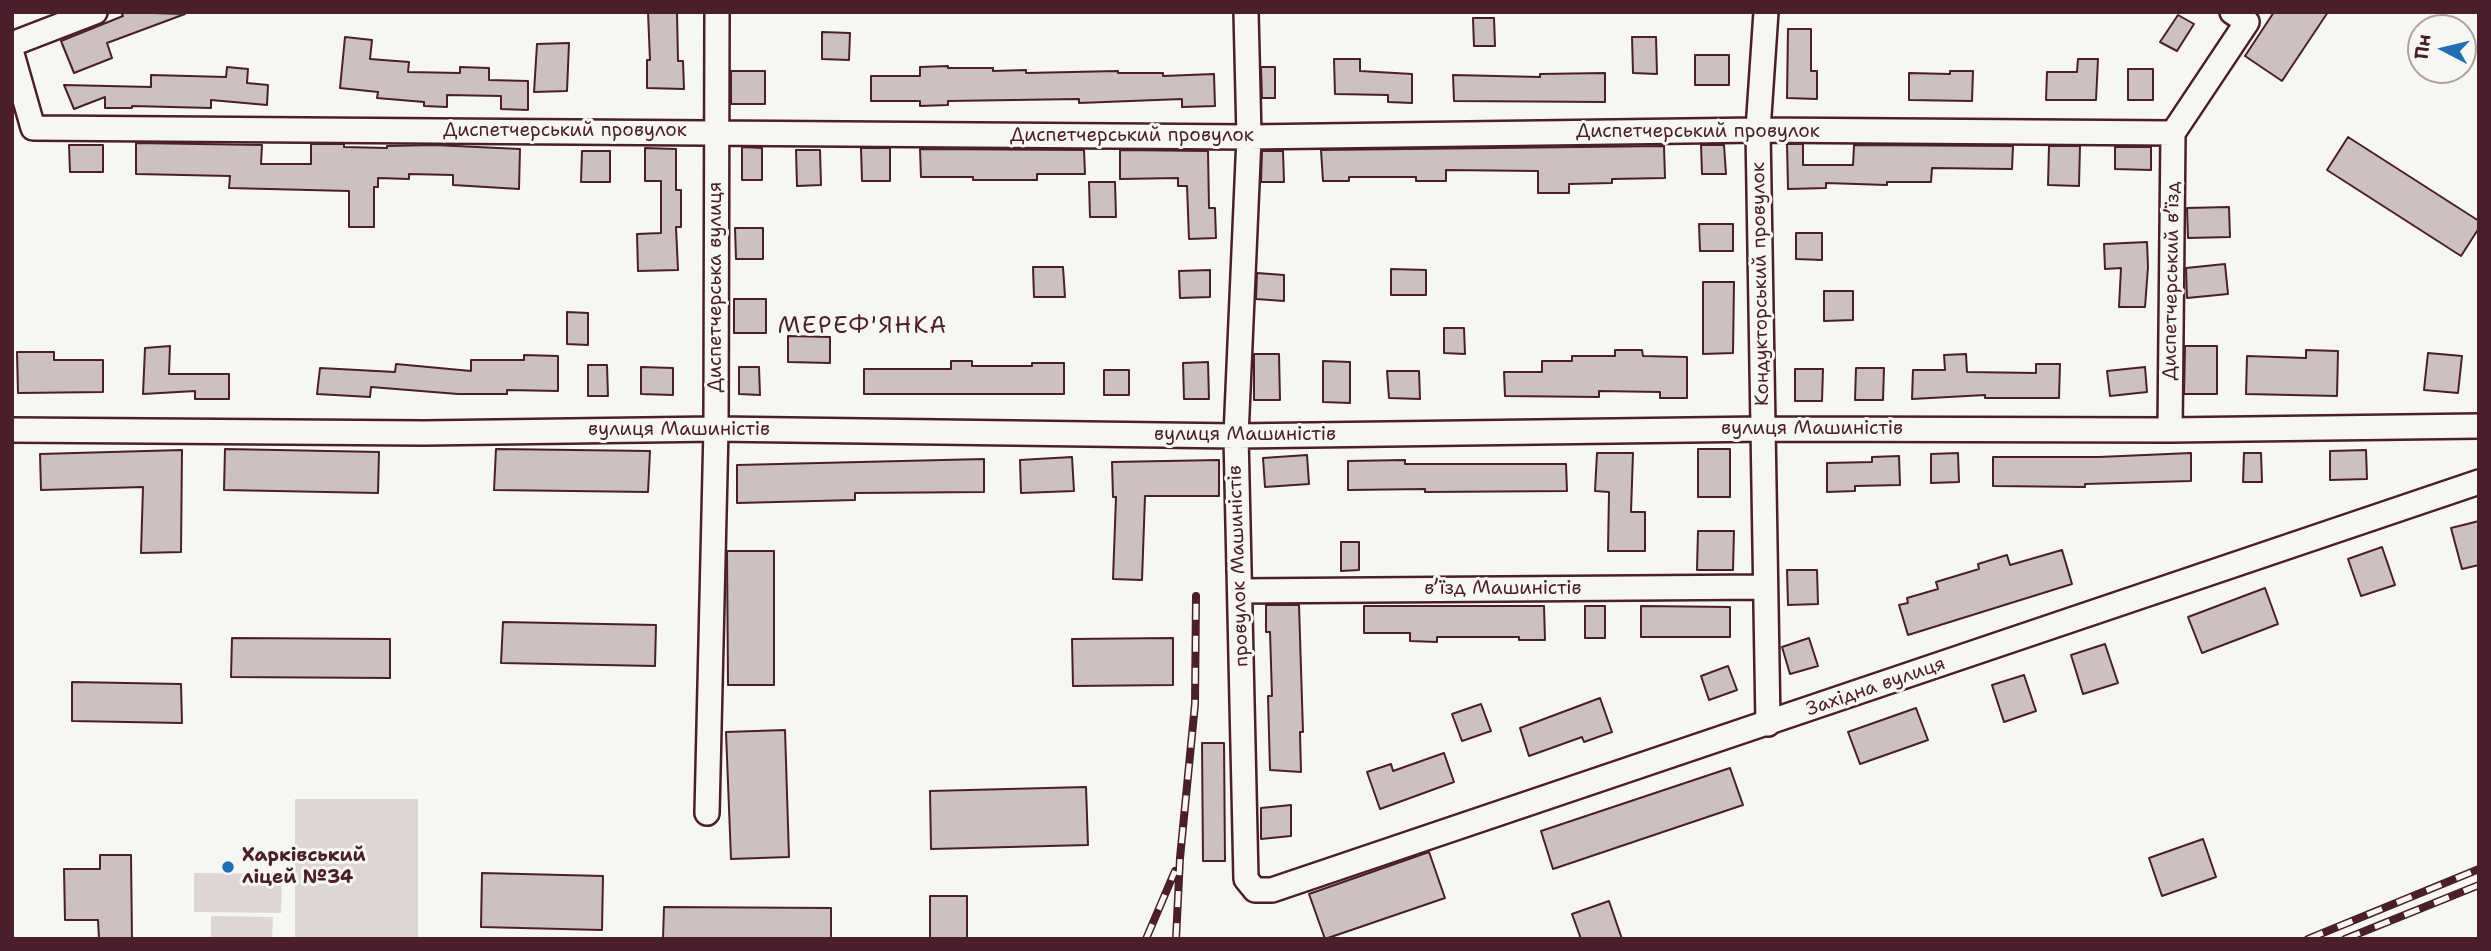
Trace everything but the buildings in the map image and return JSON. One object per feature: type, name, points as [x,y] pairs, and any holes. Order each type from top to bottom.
[{"type":"street","points":[[12,44],[95,12]]},
{"type":"street","name":"Диспетчерська вулиця","points":[[707,813],[716,429],[717,12]]},
{"type":"street","name":"провулок Машиністів","points":[[1246,12],[1249,137],[1236,436],[1246,879],[1255,890],[1272,890]]},
{"type":"street","name":"Кондукторський провулок","points":[[1766,12],[1758,130],[1768,724]]},
{"type":"street","points":[[2173,133],[2240,17]]},
{"type":"street","name":"Диспетчерський провулок","points":[[12,54],[33,128],[1249,137],[1758,130],[2173,133]]},
{"type":"street","name":"Диспетчерський в’їзд","points":[[2170,429],[2173,133]]},
{"type":"street","name":"вулиця Машиністів","points":[[12,430],[424,433],[716,429],[1236,436],[1764,429],[2479,426]]},
{"type":"street","name":"Західна вулиця","points":[[1272,890],[2479,482]]},
{"type":"street","name":"в’їзд Машиністів","points":[[1240,592],[1765,587]]},
{"type":"shaded area","points":[[295,799],[418,799],[418,939],[295,939]]},
{"type":"shaded area","points":[[194,873],[282,874],[281,913],[194,912]]},
{"type":"shaded area","points":[[211,916],[273,917],[272,939],[211,939]]},
{"type":"railway","points":[[1176,939],[1180,858],[1195,704],[1196,596]]},
{"type":"railway","points":[[2308,939],[2479,869]]},
{"type":"railway","points":[[1146,939],[1175,871]]},
{"type":"railway","points":[[2345,939],[2479,885]]},
{"type":"place","name":"Харківський ліцей №34","points":[[228,867]]},
{"type":"district","name":"МЕРЕФ'ЯНКА","points":[[863,327]]}]
